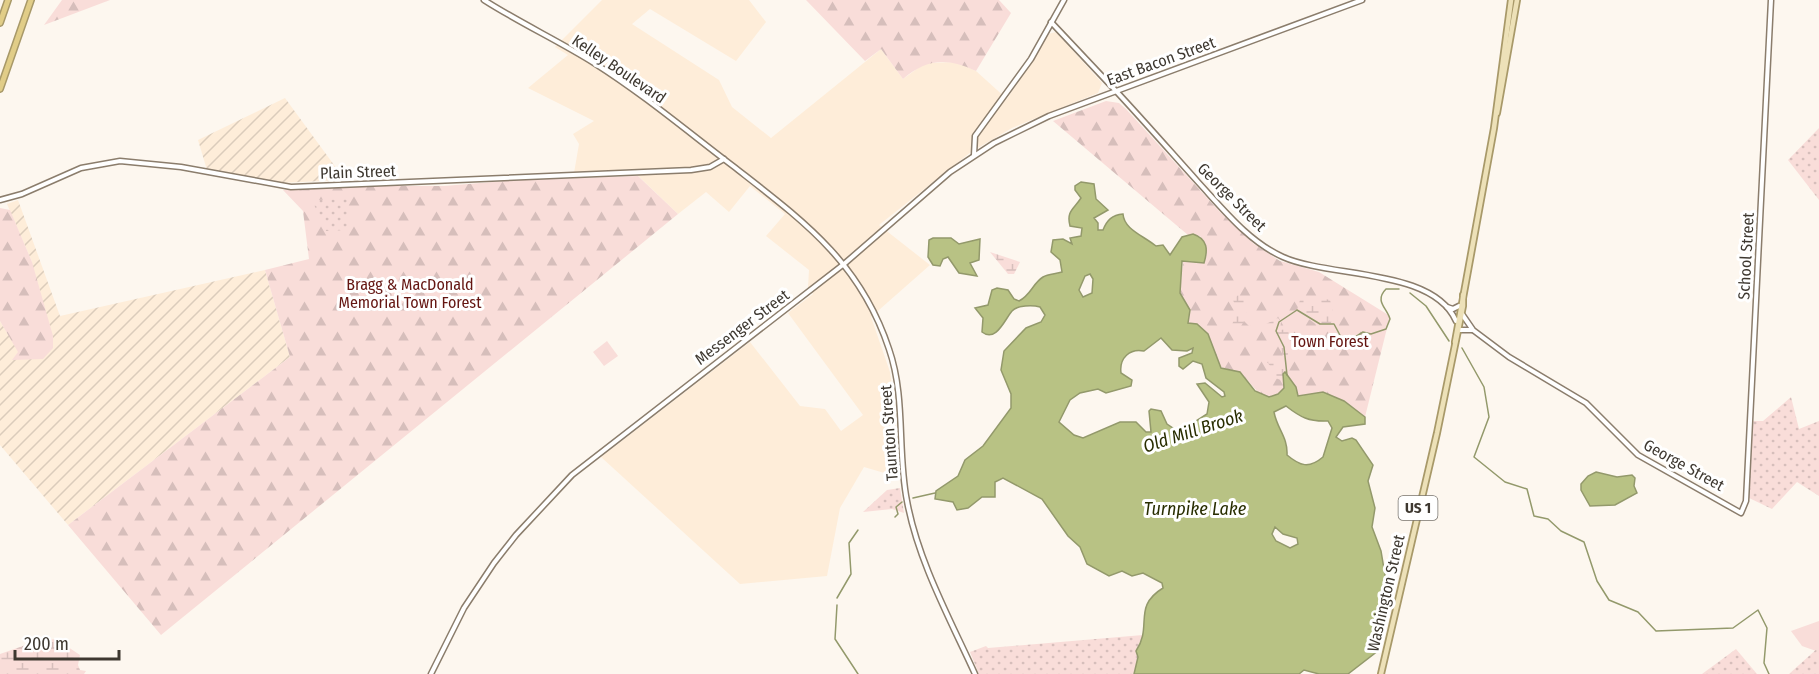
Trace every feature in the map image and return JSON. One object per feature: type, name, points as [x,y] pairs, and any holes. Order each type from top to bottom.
[{"type":"highway","points":[[0,22],[8,0]]},
{"type":"highway","points":[[0,89],[33,0]]},
{"type":"main road","name":"Kelley Boulevard","points":[[484,0],[620,80],[734,168]]},
{"type":"main road","points":[[974,155],[975,136],[1031,59],[1064,0]]},
{"type":"main road","name":"East Bacon Street","points":[[974,155],[1032,123],[1362,0]]},
{"type":"main road","name":"Washington Street","points":[[1455,342],[1456,321],[1463,295],[1495,119],[1511,0]]},
{"type":"main road","name":"Washington Street","points":[[1495,119],[1500,105],[1517,0]]},
{"type":"main road","name":"School Street","points":[[1742,513],[1746,501],[1771,0]]},
{"type":"main road","name":"George Street","points":[[1052,22],[1226,212],[1270,250],[1314,267],[1403,283],[1432,297],[1446,307],[1456,321]]},
{"type":"main road","name":"Messenger Street","points":[[431,674],[459,616],[494,563],[516,535],[572,475],[844,264],[914,201],[974,155]]},
{"type":"main road","name":"Plain Street","points":[[0,200],[22,194],[81,168],[120,161],[165,165],[291,187],[690,170],[710,167],[724,159]]},
{"type":"main road","name":"Taunton Street","points":[[734,168],[831,247],[872,308],[890,351],[900,397],[904,484],[910,518],[930,572],[975,674]]},
{"type":"main road","name":"Washington Street","points":[[1381,674],[1435,442],[1459,330],[1463,295]]},
{"type":"main road","points":[[1446,307],[1453,309],[1460,306]]},
{"type":"main road","name":"George Street","points":[[1462,314],[1473,330],[1521,365],[1586,403],[1638,455],[1742,513]]},
{"type":"main road","points":[[1459,330],[1473,330]]},
{"type":"shaded area","points":[[602,0],[749,0],[766,22],[736,61],[650,9],[632,24],[719,80],[732,107],[771,138],[881,49],[903,79],[925,63],[957,62],[976,71],[1007,99],[1048,34],[1056,32],[1102,83],[1098,93],[1012,128],[971,152],[879,225],[930,265],[871,317],[890,372],[895,410],[898,477],[864,467],[840,508],[827,576],[740,584],[601,457],[750,342],[800,406],[825,409],[841,431],[863,415],[788,313],[813,294],[808,287],[809,270],[766,236],[785,214],[750,186],[729,212],[706,192],[678,214],[631,169],[574,173],[579,144],[573,134],[594,121],[528,88],[568,55],[555,47]]},
{"type":"shaded area","points":[[285,98],[345,180],[278,183],[207,170],[198,140]]},
{"type":"shaded area","points":[[18,200],[60,316],[265,270],[290,357],[68,525],[0,445],[0,321],[19,352],[32,262],[7,204]]},
{"type":"green space","points":[[62,0],[110,0],[44,25]]},
{"type":"green space","points":[[806,0],[999,0],[1011,13],[976,71],[956,64],[938,62],[921,67],[903,79],[881,49],[865,61]]},
{"type":"green space","name":"Town Forest","points":[[1106,101],[1119,103],[1126,109],[1220,212],[1254,244],[1280,261],[1319,272],[1390,316],[1365,417],[1344,401],[1323,392],[1298,396],[1296,387],[1283,374],[1284,388],[1277,395],[1266,397],[1239,373],[1219,366],[1208,334],[1188,324],[1190,310],[1180,293],[1183,261],[1204,263],[1206,249],[1200,236],[1188,235],[1053,121]]},
{"type":"green space","points":[[1819,128],[1819,200],[1788,160]]},
{"type":"green space","name":"Bragg & MacDonald Memorial Town Forest","points":[[638,176],[678,214],[161,635],[68,525],[290,357],[265,270],[309,259],[303,211],[283,190],[351,186],[444,186],[516,180]]},
{"type":"green space","points":[[347,199],[349,230],[326,231],[312,200]]},
{"type":"green space","points":[[0,208],[10,210],[32,262],[53,336],[53,348],[43,359],[12,360],[18,352],[0,321]]},
{"type":"green space","points":[[990,252],[1020,262],[1014,274],[1008,274]]},
{"type":"green space","points":[[1238,295],[1245,299],[1251,328],[1244,321],[1240,328],[1234,328],[1232,325],[1237,310],[1233,300]]},
{"type":"green space","points":[[1312,296],[1330,300],[1334,316],[1330,325],[1318,326],[1297,310],[1300,300]]},
{"type":"green space","points":[[1278,318],[1281,322],[1280,330],[1288,329],[1291,332],[1287,360],[1288,375],[1285,373],[1283,376],[1284,381],[1272,377],[1271,367],[1267,362],[1275,360],[1280,364],[1284,361],[1280,345],[1269,334],[1266,324]]},
{"type":"green space","points":[[607,341],[618,356],[604,366],[593,352]]},
{"type":"green space","points":[[1791,397],[1799,429],[1819,421],[1819,496],[1797,482],[1772,509],[1747,497],[1752,421],[1763,421]]},
{"type":"green space","points":[[900,488],[904,513],[892,509],[863,512],[887,490]]},
{"type":"green space","points":[[1819,621],[1819,652],[1802,646],[1791,631]]},
{"type":"green space","points":[[1143,635],[1136,651],[1138,657],[1134,674],[979,674],[970,652],[986,646],[988,648]]},
{"type":"green space","points":[[56,639],[80,655],[78,665],[80,670],[86,671],[84,674],[0,674],[0,654],[37,641]]},
{"type":"green space","points":[[1819,647],[1819,674],[1789,674]]},
{"type":"green space","points":[[1736,649],[1757,674],[1702,674]]},
{"type":"water","name":"Turnpike Lake","points":[[1081,182],[1094,184],[1096,199],[1108,210],[1094,218],[1098,223],[1098,230],[1103,230],[1113,217],[1123,214],[1130,228],[1156,246],[1163,245],[1170,255],[1182,237],[1193,234],[1202,239],[1206,246],[1204,263],[1182,261],[1180,293],[1190,310],[1188,323],[1197,324],[1208,334],[1221,368],[1240,372],[1255,391],[1269,397],[1278,394],[1284,388],[1283,374],[1285,372],[1296,387],[1298,396],[1323,392],[1344,401],[1365,417],[1365,424],[1343,427],[1336,437],[1342,441],[1352,438],[1356,440],[1373,465],[1368,481],[1375,508],[1372,527],[1381,551],[1389,599],[1379,650],[1348,674],[1319,674],[1304,670],[1299,674],[1134,674],[1138,657],[1136,651],[1143,633],[1145,610],[1148,602],[1163,588],[1162,583],[1143,573],[1132,576],[1122,571],[1109,576],[1087,564],[1080,547],[1068,536],[1042,499],[1003,478],[995,482],[995,497],[982,497],[968,508],[957,510],[953,502],[935,499],[936,491],[958,476],[965,460],[983,446],[1011,408],[1011,394],[1001,370],[1004,351],[1026,328],[1041,322],[1045,315],[1040,307],[1017,308],[996,332],[987,335],[982,332],[983,318],[975,308],[988,305],[992,290],[997,288],[1008,290],[1014,299],[1019,301],[1043,277],[1062,272],[1060,260],[1051,252],[1053,240],[1063,239],[1072,244],[1070,238],[1081,236],[1082,228],[1070,226],[1069,221],[1071,210],[1081,198],[1075,186]],"holes":[[[1090,274],[1093,279],[1092,293],[1083,297],[1079,290],[1085,276]],[[1161,338],[1172,350],[1187,351],[1193,348],[1192,353],[1179,358],[1179,366],[1183,369],[1193,361],[1202,364],[1206,378],[1224,392],[1225,396],[1222,397],[1205,383],[1197,384],[1209,402],[1207,414],[1179,432],[1167,424],[1161,411],[1151,409],[1149,411],[1151,432],[1146,432],[1136,422],[1120,422],[1083,438],[1074,435],[1059,422],[1070,400],[1080,393],[1098,389],[1106,393],[1131,386],[1132,380],[1121,373],[1122,363],[1130,353],[1144,351]],[[1286,406],[1305,418],[1328,421],[1332,428],[1323,457],[1305,465],[1287,455],[1286,443],[1274,412]],[[1275,527],[1283,534],[1297,538],[1298,544],[1290,548],[1276,541],[1272,534]]]},
{"type":"water","points":[[951,238],[959,244],[980,239],[979,260],[970,263],[977,276],[959,273],[948,257],[943,259],[940,266],[933,265],[928,257],[929,240]]},
{"type":"water","points":[[1596,472],[1617,477],[1632,475],[1635,478],[1634,486],[1637,493],[1615,505],[1590,506],[1581,490],[1581,484],[1588,476]]},
{"type":"waterway","name":"Old Mill Brook","points":[[1287,375],[1284,347],[1276,331],[1279,322],[1297,310],[1320,324],[1334,324],[1342,339],[1349,341],[1363,332],[1371,334],[1386,329],[1390,319],[1381,297],[1386,289],[1399,289]]},
{"type":"waterway","name":"Old Mill Brook","points":[[1410,293],[1426,306],[1449,341]]},
{"type":"waterway","name":"Old Mill Brook","points":[[1462,348],[1484,387],[1489,417],[1474,457],[1505,482],[1527,489],[1534,516],[1548,519],[1561,531],[1584,542],[1597,581],[1609,600],[1638,612],[1656,631],[1733,628],[1758,610],[1767,628],[1764,663],[1769,674]]},
{"type":"waterway","name":"Old Mill Brook","points":[[913,498],[935,493]]},
{"type":"waterway","name":"Old Mill Brook","points":[[895,517],[898,514],[896,507],[902,502]]},
{"type":"waterway","name":"Old Mill Brook","points":[[837,598],[851,574],[849,543],[858,530]]},
{"type":"waterway","name":"Old Mill Brook","points":[[837,605],[835,639],[858,674]]}]
